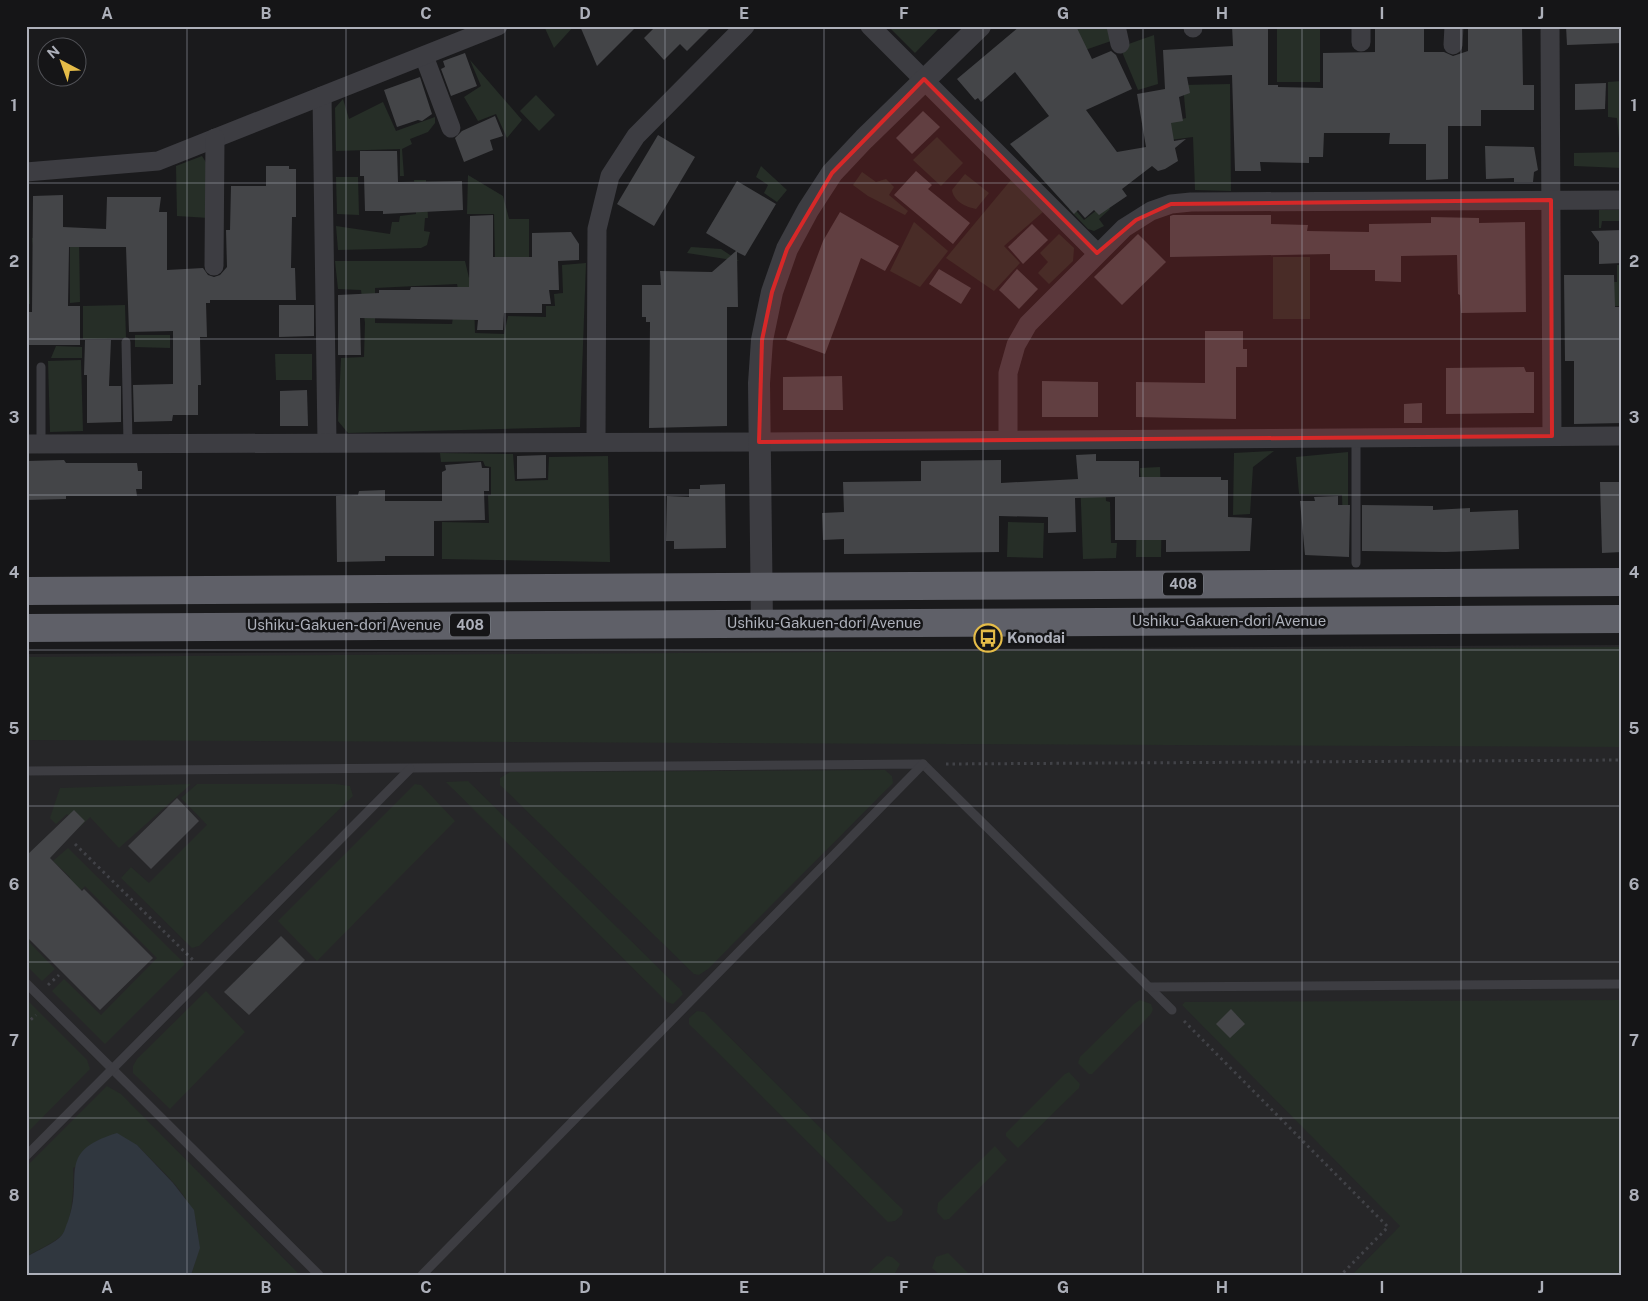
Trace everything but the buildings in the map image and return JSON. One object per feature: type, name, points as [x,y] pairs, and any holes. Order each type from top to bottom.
[{"type":"highway","name":"408","points":[[26,591],[1622,582]]},
{"type":"highway","name":"Ushiku-Gakuen-dori Avenue","points":[[26,628],[1622,619]]},
{"type":"street","points":[[26,172],[158,161],[498,26]]},
{"type":"street","points":[[596,442],[597,229],[610,176],[636,136],[745,26]]},
{"type":"street","points":[[870,26],[1098,253]]},
{"type":"street","points":[[762,623],[760,587],[759,383],[762,340],[772,292],[787,249],[808,210],[832,173],[924,79],[980,26]]},
{"type":"street","points":[[1453,45],[1454,26]]},
{"type":"street","points":[[1550,26],[1552,436]]},
{"type":"street","points":[[424,56],[451,128]]},
{"type":"street","points":[[322,96],[326,442]]},
{"type":"street","points":[[214,266],[215,138]]},
{"type":"street","points":[[1008,439],[1008,373],[1016,345],[1028,324],[1098,253],[1148,212],[1171,204],[1191,202],[1622,200]]},
{"type":"street","points":[[33,444],[759,442],[1622,436]]},
{"type":"lane","points":[[126,342],[128,444]]},
{"type":"lane","points":[[33,444],[41,366]]},
{"type":"lane","points":[[1356,437],[1356,562]]},
{"type":"lane","points":[[422,1275],[923,764]]},
{"type":"lane","points":[[26,771],[923,764],[1172,1010]]},
{"type":"lane","points":[[26,1156],[410,769]]},
{"type":"lane","points":[[26,983],[319,1275]]},
{"type":"lane","points":[[1148,987],[1622,984]]},
{"type":"path","points":[[923,764],[1622,760]]},
{"type":"path","points":[[75,844],[206,973]]},
{"type":"path","points":[[1172,1010],[1388,1227],[1341,1275]]},
{"type":"highlighted area","points":[[924,79],[1097,253],[1136,220],[1171,204],[1551,200],[1552,436],[759,442],[762,340],[772,292],[787,249],[832,173]]},
{"type":"shaded area","points":[[544,26],[574,26],[554,48]]},
{"type":"shaded area","points":[[888,26],[941,26],[915,53]]},
{"type":"shaded area","points":[[1074,26],[1109,26],[1114,40],[1085,50]]},
{"type":"shaded area","points":[[1277,26],[1320,26],[1320,82],[1277,82]]},
{"type":"shaded area","points":[[1154,35],[1158,84],[1138,90],[1120,47]]},
{"type":"shaded area","points":[[470,60],[522,120],[507,138],[496,114],[478,121],[464,97],[481,86]]},
{"type":"shaded area","points":[[1622,81],[1622,149],[1620,149],[1617,118],[1608,117],[1608,82]]},
{"type":"shaded area","points":[[1230,84],[1231,191],[1195,190],[1193,137],[1162,141],[1160,125],[1186,118],[1183,85]]},
{"type":"shaded area","points":[[536,95],[555,115],[539,131],[520,111]]},
{"type":"shaded area","points":[[343,99],[349,119],[383,102],[396,131],[435,117],[435,123],[428,132],[410,139],[412,144],[402,149],[404,176],[400,176],[400,149],[336,151],[335,108]]},
{"type":"shaded area","points":[[937,137],[963,163],[941,186],[913,160]]},
{"type":"shaded area","points":[[1622,152],[1622,168],[1574,166],[1574,153]]},
{"type":"shaded area","points":[[202,156],[207,164],[209,218],[177,216],[176,166]]},
{"type":"shaded area","points":[[761,166],[787,190],[777,202],[764,193],[768,185],[756,177]]},
{"type":"shaded area","points":[[862,172],[876,182],[886,179],[894,187],[889,195],[908,211],[905,215],[868,196],[853,185]]},
{"type":"shaded area","points":[[965,174],[989,193],[976,209],[961,203],[953,194],[952,190]]},
{"type":"shaded area","points":[[468,175],[503,196],[509,219],[529,219],[529,262],[495,260],[494,214],[467,214]]},
{"type":"shaded area","points":[[336,177],[358,177],[359,215],[337,214]]},
{"type":"shaded area","points":[[414,180],[426,180],[428,218],[425,218],[424,231],[430,232],[427,245],[421,248],[338,250],[336,226],[390,234],[392,222],[399,222],[400,216],[416,214]]},
{"type":"shaded area","points":[[1011,180],[1043,212],[1004,246],[1020,263],[994,291],[946,258]]},
{"type":"shaded area","points":[[1106,203],[1110,209],[1099,219],[1104,226],[1094,231],[1088,229],[1069,209],[1072,206],[1084,220]]},
{"type":"shaded area","points":[[1599,210],[1622,210],[1622,221],[1602,221],[1601,228],[1599,228]]},
{"type":"shaded area","points":[[914,222],[948,251],[920,287],[890,271]]},
{"type":"shaded area","points":[[1059,234],[1074,248],[1073,261],[1049,284],[1038,273],[1048,262],[1040,253]]},
{"type":"shaded area","points":[[79,237],[80,302],[70,303],[70,246],[33,246],[32,238]]},
{"type":"shaded area","points":[[26,243],[28,243],[30,304],[26,304]]},
{"type":"shaded area","points":[[691,247],[721,249],[739,261],[687,253]]},
{"type":"shaded area","points":[[1273,257],[1310,257],[1310,319],[1273,319]]},
{"type":"shaded area","points":[[335,261],[465,261],[469,278],[473,273],[475,333],[504,334],[508,316],[546,317],[546,306],[555,306],[554,294],[563,293],[562,265],[586,263],[580,427],[348,433],[338,421],[341,358],[364,357],[365,323],[361,290],[338,289]],"holes":[[[457,284],[459,294],[455,302],[452,324],[375,323],[375,288]]]},
{"type":"shaded area","points":[[1617,265],[1622,265],[1622,306],[1599,306],[1597,282],[1617,282]]},
{"type":"shaded area","points":[[125,305],[126,338],[83,339],[83,306]]},
{"type":"shaded area","points":[[135,335],[170,335],[170,348],[135,347]]},
{"type":"shaded area","points":[[56,346],[82,347],[82,358],[51,358]]},
{"type":"shaded area","points":[[275,354],[312,354],[312,380],[276,380]]},
{"type":"shaded area","points":[[81,360],[83,431],[50,432],[48,361]]},
{"type":"shaded area","points":[[1274,451],[1253,467],[1250,514],[1233,515],[1234,453]]},
{"type":"shaded area","points":[[1348,452],[1348,527],[1343,528],[1342,495],[1299,494],[1296,457]]},
{"type":"shaded area","points":[[440,453],[513,454],[515,481],[548,480],[549,457],[608,456],[610,562],[442,559],[442,522],[489,523],[488,495],[491,495],[491,467],[485,466],[483,461],[441,462]]},
{"type":"shaded area","points":[[1160,467],[1161,497],[1142,498],[1140,468]]},
{"type":"shaded area","points":[[1105,476],[1106,501],[1110,502],[1111,543],[1117,543],[1116,558],[1083,559],[1080,477]]},
{"type":"shaded area","points":[[1137,502],[1162,502],[1161,557],[1136,557]]},
{"type":"shaded area","points":[[1008,522],[1044,523],[1043,558],[1007,557]]},
{"type":"shaded area","points":[[1622,645],[1622,1275],[26,1275],[26,654]]},
{"type":"shaded area","points":[[1622,647],[1622,747],[26,740],[26,657]]},
{"type":"shaded area","points":[[885,770],[892,776],[893,783],[708,969],[699,975],[694,974],[500,785],[500,778],[510,772]]},
{"type":"shaded area","points":[[468,781],[680,989],[683,994],[673,1004],[667,1002],[446,782]]},
{"type":"shaded area","points":[[191,784],[119,848],[90,817],[80,827],[67,814],[56,824],[50,818],[60,788]]},
{"type":"shaded area","points":[[197,784],[336,784],[350,786],[353,796],[199,946],[192,948],[121,878],[131,867],[149,883],[207,825],[181,798]]},
{"type":"shaded area","points":[[415,784],[421,785],[455,821],[317,961],[278,921]]},
{"type":"shaded area","points":[[68,848],[185,964],[105,1044],[52,991],[64,979],[101,1015],[157,958],[85,886],[29,942],[55,969],[42,981],[26,965],[26,923],[70,877],[53,861]]},
{"type":"shaded area","points":[[206,991],[245,1032],[170,1109],[133,1073],[133,1066],[137,1059]]},
{"type":"shaded area","points":[[26,999],[87,1060],[90,1069],[26,1134]]},
{"type":"shaded area","points":[[1140,1000],[1151,1004],[1153,1010],[1150,1015],[1092,1074],[1089,1074],[1078,1063],[1080,1057]]},
{"type":"shaded area","points":[[1622,1000],[1622,1275],[1352,1275],[1400,1226],[1182,1005],[1185,1002]]},
{"type":"shaded area","points":[[697,1011],[704,1012],[903,1210],[902,1215],[895,1221],[888,1222],[689,1024],[689,1018]]},
{"type":"shaded area","points":[[1069,1072],[1080,1084],[1079,1088],[1018,1148],[1006,1136],[1006,1133]]},
{"type":"shaded area","points":[[107,1086],[121,1094],[300,1275],[191,1275],[197,1253],[198,1234],[195,1217],[188,1202],[178,1188],[137,1145],[73,1168],[72,1204],[68,1224],[64,1232],[56,1240],[26,1257],[26,1167]]},
{"type":"shaded area","points":[[117,1133],[137,1145],[173,1183],[194,1210],[200,1248],[191,1275],[26,1275],[26,1257],[56,1241],[64,1232],[72,1205],[75,1168],[78,1158],[85,1149],[98,1140]]},
{"type":"shaded area","points":[[995,1146],[1007,1160],[949,1219],[944,1220],[937,1212],[938,1203]]},
{"type":"shaded area","points":[[948,1253],[970,1275],[940,1275],[932,1268],[936,1257]]},
{"type":"shaded area","points":[[887,1256],[892,1257],[900,1264],[894,1275],[866,1275]]},
{"type":"place","name":"Konodai","points":[[988,638]]}]
